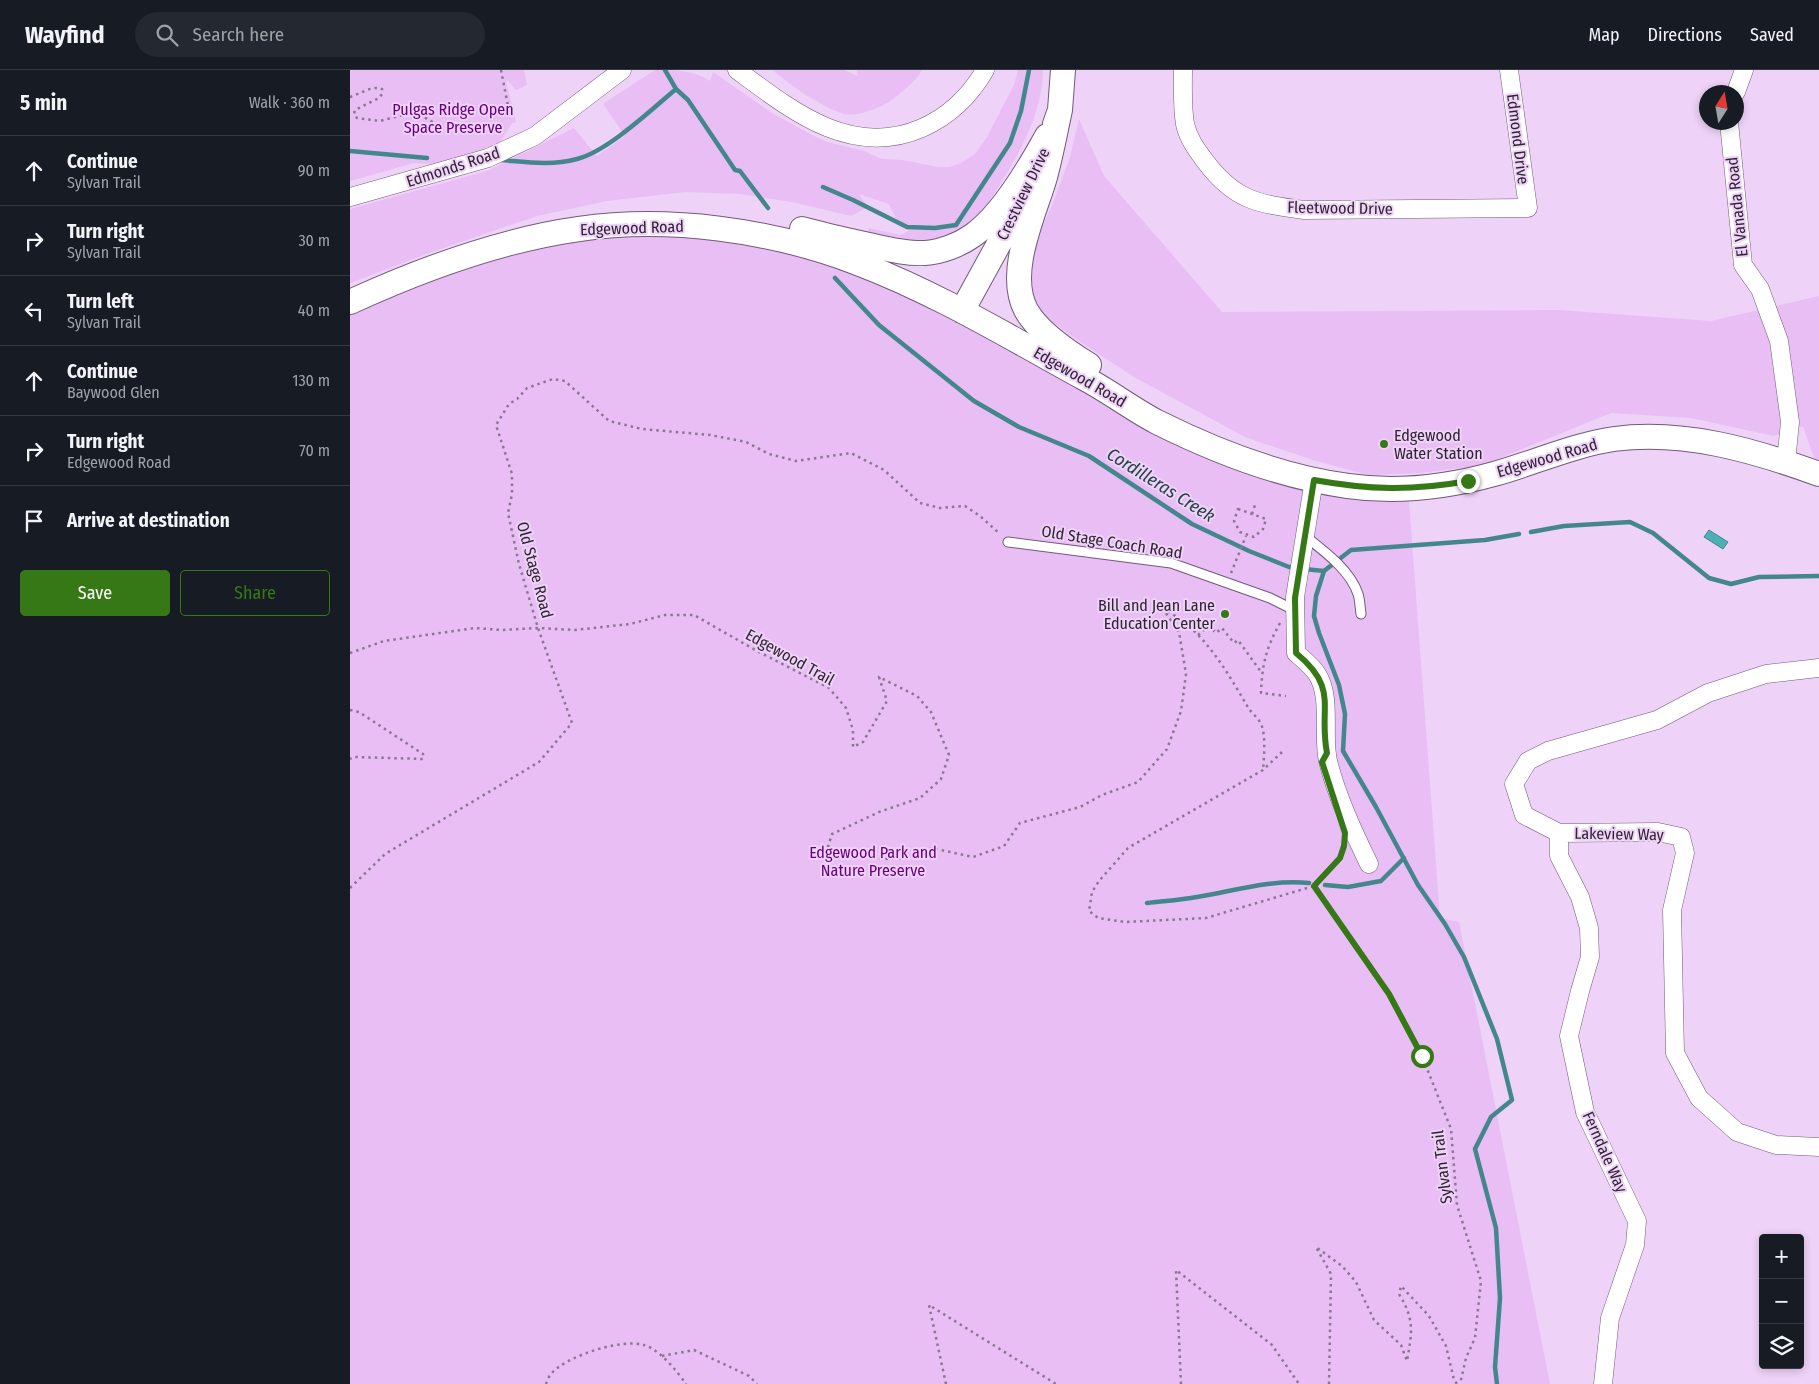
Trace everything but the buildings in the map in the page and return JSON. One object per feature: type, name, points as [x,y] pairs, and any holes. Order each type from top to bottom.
[{"type":"main road","name":"Crestview Drive","points":[[962,311],[1037,175],[1060,110],[1063,70]]},
{"type":"main road","points":[[678,224],[715,220],[745,221],[797,228],[910,252],[926,253],[943,249],[971,237],[985,226],[1038,153],[1060,110]]},
{"type":"main road","points":[[1060,110],[1045,176],[1020,263],[1019,288],[1027,312],[1049,335],[1083,362],[1233,456]]},
{"type":"main road","name":"Edgewood Road","points":[[350,302],[403,279],[475,253],[544,235],[580,228],[614,225],[678,224],[762,236],[809,247],[851,260],[890,276],[962,311],[1109,391],[1154,420],[1197,441],[1274,470],[1314,480],[1378,489],[1438,486],[1496,474],[1584,445],[1641,436],[1698,440],[1786,462],[1819,474]]},
{"type":"street","name":"Edmonds Road","points":[[350,197],[479,161],[496,154],[542,131],[622,70]]},
{"type":"street","points":[[737,70],[783,104],[816,124],[848,136],[884,138],[909,133],[935,122],[958,106],[977,84],[985,70]]},
{"type":"street","name":"Fleetwood Drive","points":[[1183,70],[1182,100],[1186,125],[1193,145],[1218,178],[1234,192],[1254,201],[1277,207],[1304,210],[1528,208]]},
{"type":"street","name":"Edmond Drive","points":[[1509,70],[1528,208]]},
{"type":"street","points":[[1739,85],[1744,70]]},
{"type":"street","name":"El Vanada Road","points":[[1730,130],[1738,234],[1743,265],[1760,289],[1779,341],[1790,422],[1786,462]]},
{"type":"street","points":[[1314,480],[1310,542],[1293,605],[1296,653],[1317,674],[1322,683],[1325,701],[1325,745],[1328,760],[1335,785],[1352,829],[1369,864]]},
{"type":"street","name":"Lakeview Way","points":[[1819,668],[1766,674],[1708,693],[1657,720],[1548,751],[1528,761],[1514,784],[1524,814],[1559,834],[1658,832],[1680,837],[1685,853],[1672,910],[1676,1053],[1699,1098],[1737,1132],[1776,1144],[1819,1147]]},
{"type":"street","name":"Ferndale Way","points":[[1559,834],[1559,856],[1580,897],[1589,928],[1590,957],[1569,1036],[1571,1046],[1585,1112],[1637,1221],[1635,1245],[1610,1318],[1603,1384]]},
{"type":"lane","name":"Old Stage Coach Road","points":[[1008,542],[1171,563],[1293,605]]},
{"type":"lane","points":[[1310,542],[1346,574],[1358,593],[1361,614]]},
{"type":"path","points":[[501,70],[508,106]]},
{"type":"path","points":[[350,97],[372,88],[382,89],[382,94],[379,98],[355,110],[354,114],[357,118],[380,121],[410,113],[424,117],[439,126]]},
{"type":"path","name":"Old Stage Road","points":[[350,888],[385,854],[539,762],[572,723],[538,628],[515,547],[508,513],[512,494],[512,474],[496,424],[509,404],[517,399],[527,388],[553,379],[566,381],[609,421],[642,429],[710,435],[746,442],[769,454],[796,461],[851,453],[884,470],[920,503],[940,508],[965,506],[980,516],[1008,542]]},
{"type":"path","points":[[1252,514],[1256,502]]},
{"type":"path","points":[[1238,509],[1252,514],[1266,519],[1260,533],[1254,537],[1246,536],[1240,532],[1234,521],[1238,509]]},
{"type":"path","points":[[1231,574],[1246,536]]},
{"type":"path","points":[[1286,696],[1261,693],[1262,672],[1271,639],[1293,605]]},
{"type":"path","name":"Edgewood Trail","points":[[350,653],[384,641],[475,628],[575,630],[630,624],[665,615],[694,616],[756,651],[829,688],[846,708],[852,730],[853,747],[863,742],[887,701],[878,677],[917,696],[931,712],[949,755],[941,779],[920,798],[879,812],[832,834],[827,850],[854,851],[883,859],[908,858],[932,848],[973,857],[1004,846],[1020,824],[1080,807],[1102,795],[1138,782],[1167,749],[1181,711],[1186,674],[1179,632],[1163,609],[1179,616],[1198,636],[1232,678],[1250,711],[1262,725],[1263,770]]},
{"type":"path","points":[[1198,636],[1209,626],[1216,633],[1222,628],[1234,643],[1238,640],[1262,672]]},
{"type":"path","points":[[350,710],[359,712],[423,754],[423,759],[350,759]]},
{"type":"path","points":[[1282,752],[1263,770],[1128,848],[1099,881],[1092,892],[1089,911],[1098,918],[1125,922],[1206,918],[1314,886],[1340,858],[1344,846]]},
{"type":"path","name":"Sylvan Trail","points":[[1314,886],[1389,994],[1422,1056],[1451,1129],[1457,1205],[1481,1281],[1475,1338],[1466,1358],[1458,1384]]},
{"type":"path","points":[[1329,1384],[1331,1274],[1316,1247],[1342,1266],[1356,1282],[1374,1320],[1401,1344],[1408,1361],[1411,1334],[1409,1310],[1399,1294],[1401,1286],[1429,1316],[1446,1346],[1454,1380],[1458,1384]]},
{"type":"path","points":[[1181,1384],[1176,1270],[1272,1345],[1299,1384]]},
{"type":"path","points":[[946,1384],[929,1305],[1056,1384]]},
{"type":"path","points":[[546,1384],[551,1374],[568,1360],[615,1344],[644,1344],[662,1356],[686,1384]]},
{"type":"path","points":[[662,1356],[694,1350],[749,1376],[757,1384]]},
{"type":"green space","name":"Pulgas Ridge Open Space Preserve","points":[[350,70],[524,70],[527,85],[516,90],[506,81],[516,122],[512,123],[484,168],[414,163],[350,181]]},
{"type":"green space","points":[[655,70],[691,73],[710,81],[713,72],[772,113],[827,142],[865,151],[882,159],[950,167],[961,163],[975,154],[987,137],[1014,85],[1018,70],[1043,70],[1042,87],[1034,118],[1006,175],[977,217],[965,228],[950,237],[919,243],[889,239],[869,233],[868,228],[900,235],[909,231],[896,219],[889,204],[859,194],[868,207],[851,216],[792,202],[740,194],[685,192],[607,201],[537,216],[429,253],[350,283],[350,209],[487,171],[574,128],[597,156],[625,136],[603,104]]},
{"type":"green space","points":[[772,70],[844,70],[858,76],[857,70],[922,70],[912,83],[893,99],[863,113],[848,114],[841,113],[814,100]]},
{"type":"green space","points":[[1079,119],[1104,176],[1222,312],[1558,310],[1711,321],[1819,296],[1819,460],[1814,458],[1803,426],[1774,436],[1691,418],[1611,413],[1483,465],[1421,473],[1369,475],[1316,461],[1245,437],[1134,377],[1041,314],[1032,295],[1027,276],[1034,245],[1053,203],[1070,157]]},
{"type":"green space","name":"Edgewood Park and Nature Preserve","points":[[580,228],[809,247],[1233,456],[1408,488],[1440,918],[1459,922],[1550,1384],[350,1384],[350,302]]},
{"type":"shaded area","points":[[1709,530],[1728,542],[1723,549],[1704,537]]},
{"type":"waterway","name":"Cordilleras Creek","points":[[665,70],[676,89],[688,100],[735,170],[740,171],[768,208]]},
{"type":"waterway","points":[[823,187],[907,227],[935,228],[956,225],[1010,143],[1021,111],[1029,70]]},
{"type":"waterway","name":"Cordilleras Creek","points":[[500,160],[538,163],[558,162],[589,155],[629,129],[676,89]]},
{"type":"waterway","name":"Cordilleras Creek","points":[[350,151],[427,158]]},
{"type":"waterway","name":"Cordilleras Creek","points":[[835,278],[879,325],[974,401],[1019,427],[1089,456],[1192,524],[1249,551],[1289,567],[1297,568]]},
{"type":"waterway","name":"Cordilleras Creek","points":[[1531,532],[1564,526],[1630,522],[1653,533],[1709,578],[1731,584],[1759,577],[1819,576]]},
{"type":"waterway","name":"Cordilleras Creek","points":[[1304,569],[1324,571],[1351,550],[1485,540],[1519,534]]},
{"type":"waterway","points":[[1324,571],[1316,596],[1314,616],[1339,685],[1345,714],[1343,751],[1418,885],[1445,924],[1464,957],[1497,1039],[1512,1100],[1491,1117],[1475,1149],[1496,1228],[1500,1298],[1495,1367],[1497,1384]]},
{"type":"waterway","points":[[1325,885],[1348,887],[1381,881],[1404,858]]},
{"type":"waterway","points":[[1147,903],[1191,898],[1267,884],[1309,883]]},
{"type":"place","name":"Edgewood Water Station","points":[[1384,444]]},
{"type":"place","name":"Bill and Jean Lane Education Center","points":[[1225,614]]},
{"type":"route","points":[[1422,1056],[1389,994],[1314,886],[1340,858],[1344,846],[1345,833],[1322,762],[1327,753],[1325,745],[1325,701],[1322,683],[1307,662],[1296,653],[1294,610],[1314,480],[1378,489],[1438,486],[1468,481]]}]
